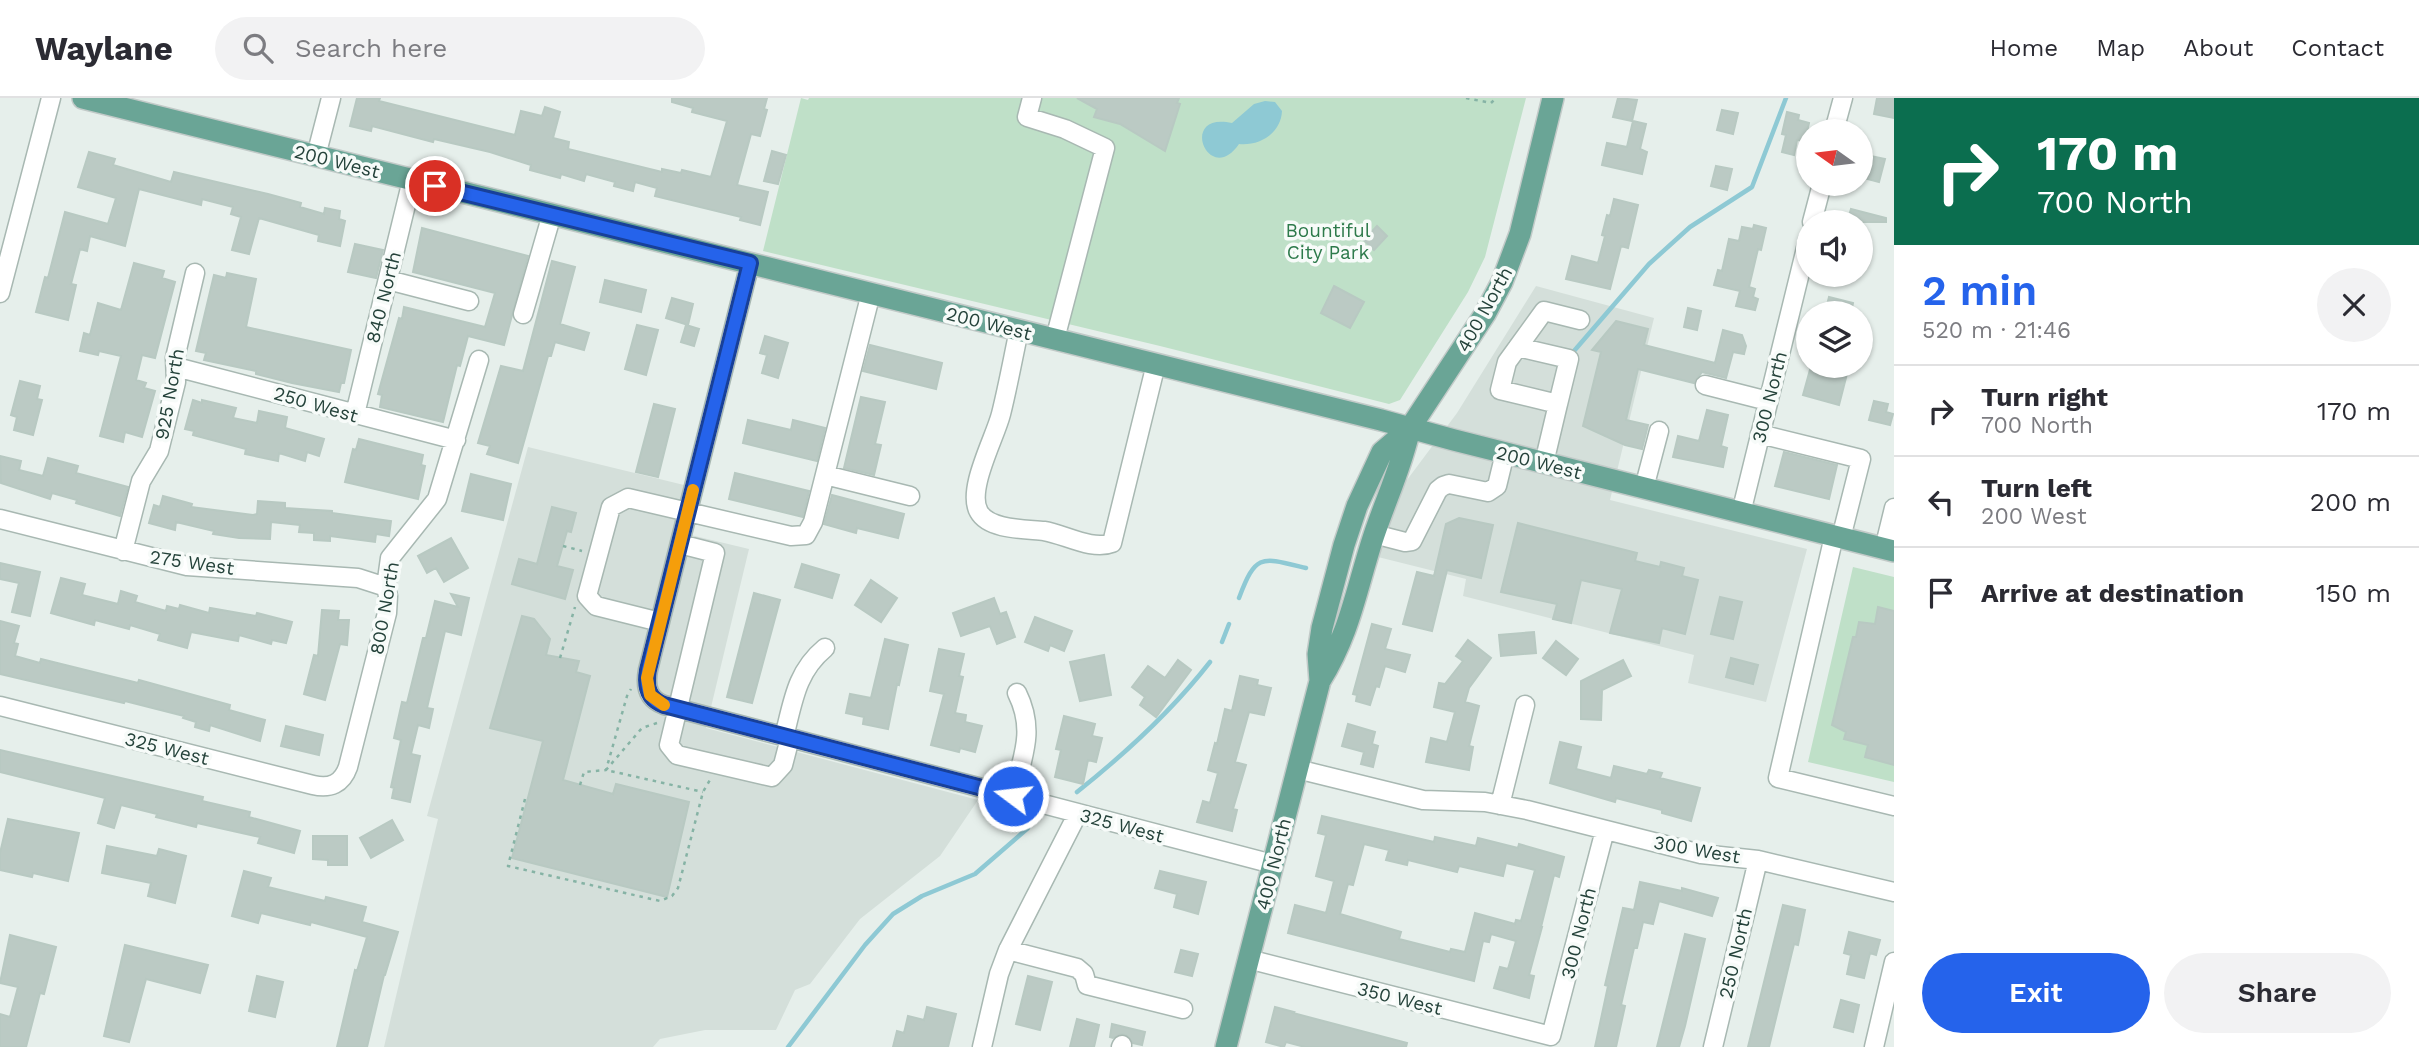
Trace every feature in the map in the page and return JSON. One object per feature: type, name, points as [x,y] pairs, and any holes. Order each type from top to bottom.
[{"type":"main road","name":"200 West","points":[[83,98],[1156,364],[1889,550]]},
{"type":"main road","name":"400 North","points":[[1320,681],[1320,641],[1344,545],[1357,506],[1384,448],[1410,428],[1485,314],[1509,266],[1520,234],[1553,98]]},
{"type":"main road","name":"400 North","points":[[1226,1047],[1320,681],[1346,632],[1374,534],[1402,462],[1410,428]]},
{"type":"street","points":[[0,293],[51,98]]},
{"type":"street","points":[[317,156],[331,98]]},
{"type":"street","points":[[1032,98],[1027,117],[1065,129],[1105,148],[1055,339]]},
{"type":"street","points":[[1837,119],[1843,98]]},
{"type":"street","name":"840 North","points":[[355,414],[412,180]]},
{"type":"street","points":[[523,314],[552,214]]},
{"type":"street","points":[[750,263],[688,513],[660,622],[596,606],[587,596],[611,507],[628,498],[688,513],[790,536],[806,535],[813,522],[871,293]]},
{"type":"street","name":"925 North","points":[[123,551],[138,489],[159,452],[176,382],[174,358],[195,273]]},
{"type":"street","points":[[388,280],[469,301]]},
{"type":"street","name":"300 North","points":[[1741,513],[1796,287]]},
{"type":"street","points":[[1558,404],[1500,390],[1507,362],[1544,311],[1580,320]]},
{"type":"street","points":[[1019,330],[1001,414],[983,463],[976,492],[980,514],[998,524],[1049,532],[1099,545],[1112,543],[1156,364]]},
{"type":"street","points":[[1518,347],[1569,359],[1544,463]]},
{"type":"street","name":"800 North","points":[[335,785],[348,767],[387,613],[386,587],[390,558],[437,499],[479,360]]},
{"type":"street","name":"250 West","points":[[176,368],[456,440]]},
{"type":"street","points":[[1705,385],[1768,401]]},
{"type":"street","points":[[1644,488],[1659,431]]},
{"type":"street","points":[[1760,434],[1861,459],[1838,537],[1777,779],[1894,806]]},
{"type":"street","points":[[1374,534],[1405,542],[1412,541],[1438,490],[1449,484],[1488,492],[1493,490],[1497,486],[1505,453]]},
{"type":"street","points":[[825,475],[910,496]]},
{"type":"street","points":[[1889,550],[1894,508]]},
{"type":"street","name":"275 West","points":[[0,519],[187,566],[358,578],[386,587]]},
{"type":"street","points":[[680,544],[715,553],[669,744],[677,755],[772,777],[783,765],[803,672],[812,659],[825,648]]},
{"type":"street","name":"325 West","points":[[660,622],[647,678],[650,695],[659,703],[1273,864]]},
{"type":"street","points":[[1013,796],[1028,732],[1026,711],[1017,693]]},
{"type":"street","points":[[1500,805],[1525,705]]},
{"type":"street","name":"325 West","points":[[0,706],[313,785],[335,785]]},
{"type":"street","name":"300 West","points":[[1297,769],[1423,800],[1471,801],[1500,805],[1701,854],[1758,860],[1894,892]]},
{"type":"street","points":[[982,1047],[999,974],[1008,950],[1078,813]]},
{"type":"street","name":"300 North","points":[[1551,1036],[1605,830]]},
{"type":"street","name":"250 North","points":[[1713,1047],[1758,860]]},
{"type":"street","points":[[1008,950],[1077,968],[1084,974],[1087,985],[1183,1009]]},
{"type":"street","name":"350 West","points":[[1248,959],[1551,1036]]},
{"type":"street","points":[[1874,1047],[1893,971]]},
{"type":"path","points":[[1466,98],[1490,103],[1496,98]]},
{"type":"path","points":[[562,546],[585,551]]},
{"type":"path","points":[[560,657],[576,604]]},
{"type":"path","points":[[606,770],[631,689]]},
{"type":"path","points":[[606,770],[642,728],[661,722]]},
{"type":"path","points":[[580,785],[584,772],[606,770],[703,792]]},
{"type":"path","points":[[526,799],[508,866],[660,901],[672,896],[678,888],[703,792],[712,775]]},
{"type":"shaded area","points":[[1536,286],[1654,318],[1610,500],[1807,549],[1766,702],[1688,683],[1694,655],[1463,596],[1466,579],[1374,556],[1404,484],[1457,413]]},
{"type":"shaded area","points":[[528,447],[684,485],[674,531],[749,549],[706,728],[978,800],[940,856],[860,919],[810,984],[795,990],[776,1030],[705,1030],[660,1039],[653,1047],[384,1047],[438,819],[427,816]]},
{"type":"green space","name":"Bountiful City Park","points":[[801,98],[1526,98],[1485,257],[1468,292],[1400,400],[1389,404],[763,251]]},
{"type":"green space","points":[[1853,567],[1894,577],[1894,782],[1808,762]]},
{"type":"water","points":[[1275,102],[1282,111],[1278,126],[1273,132],[1254,143],[1239,144],[1228,155],[1218,158],[1209,154],[1202,136],[1206,127],[1215,122],[1232,123],[1254,104]]},
{"type":"building","points":[[357,98],[380,98],[379,101],[515,135],[521,111],[542,116],[545,107],[560,112],[553,138],[569,142],[568,149],[662,172],[662,169],[681,173],[682,170],[711,177],[727,121],[692,112],[693,108],[672,102],[672,98],[767,98],[764,109],[767,110],[760,136],[751,134],[737,185],[768,192],[760,225],[740,220],[741,217],[655,196],[657,188],[635,182],[633,191],[614,186],[615,182],[586,174],[584,181],[561,174],[560,178],[530,170],[531,165],[490,152],[434,139],[433,142],[372,126],[371,131],[350,126]]},
{"type":"building","points":[[1077,98],[1179,98],[1177,103],[1180,104],[1165,151],[1120,124],[1094,117],[1097,109]]},
{"type":"building","points":[[1618,98],[1637,100],[1632,121],[1613,117]]},
{"type":"building","points":[[1877,98],[1894,98],[1894,118],[1874,114]]},
{"type":"building","points":[[1722,110],[1738,113],[1733,134],[1717,130]]},
{"type":"building","points":[[1787,112],[1799,115],[1796,119],[1794,155],[1782,152],[1786,135],[1782,134]]},
{"type":"building","points":[[1633,121],[1646,124],[1640,149],[1647,152],[1642,174],[1602,165],[1607,143],[1627,147]]},
{"type":"building","points":[[772,151],[786,155],[778,184],[764,181]]},
{"type":"building","points":[[89,152],[115,159],[113,165],[171,182],[174,172],[301,203],[300,207],[324,214],[325,208],[340,211],[339,219],[345,221],[340,246],[318,241],[319,235],[259,218],[249,254],[232,250],[241,217],[231,214],[233,207],[202,199],[201,205],[139,189],[125,246],[90,236],[87,251],[80,249],[71,284],[76,285],[68,320],[36,312],[65,212],[108,224],[116,198],[78,187]]},
{"type":"building","points":[[1873,156],[1885,159],[1879,182],[1873,180]]},
{"type":"building","points":[[1716,166],[1732,169],[1727,190],[1711,186]]},
{"type":"building","points":[[1614,199],[1638,205],[1628,248],[1621,246],[1610,289],[1566,279],[1572,256],[1598,263],[1607,215],[1610,216]]},
{"type":"building","points":[[1873,215],[1886,218],[1886,222],[1873,222]]},
{"type":"building","points":[[1754,225],[1766,228],[1749,287],[1755,289],[1753,297],[1758,299],[1755,310],[1736,306],[1740,291],[1714,285],[1718,270],[1722,271],[1729,239],[1739,241],[1742,227],[1753,229]]},
{"type":"building","points":[[1377,226],[1387,236],[1374,250],[1364,240]]},
{"type":"building","points":[[422,228],[528,256],[504,345],[468,336],[460,366],[457,365],[443,422],[380,407],[382,395],[378,394],[399,318],[402,319],[404,307],[485,327],[495,293],[413,272]]},
{"type":"building","points":[[355,244],[383,250],[376,278],[348,272]]},
{"type":"building","points":[[552,261],[575,267],[560,324],[589,333],[584,350],[555,342],[551,356],[548,356],[518,463],[487,454],[490,446],[478,443],[501,366],[523,371]]},
{"type":"building","points":[[134,263],[164,271],[162,278],[175,282],[155,358],[142,355],[136,380],[146,383],[144,388],[155,391],[142,437],[125,432],[123,442],[100,436],[121,356],[99,351],[98,355],[80,351],[84,333],[90,335],[98,303],[121,310]]},
{"type":"building","points":[[227,273],[256,279],[246,327],[351,350],[344,383],[341,383],[339,392],[204,360],[206,353],[196,351],[214,275],[226,278]]},
{"type":"building","points":[[605,280],[646,290],[641,312],[600,302]]},
{"type":"building","points":[[1334,286],[1364,302],[1350,328],[1321,313]]},
{"type":"building","points":[[1829,297],[1845,301],[1828,301]]},
{"type":"building","points":[[672,298],[693,304],[688,325],[666,318]]},
{"type":"building","points":[[1688,308],[1701,311],[1697,330],[1684,327]]},
{"type":"building","points":[[1616,321],[1648,329],[1644,345],[1715,363],[1723,330],[1742,335],[1746,346],[1744,354],[1733,352],[1726,378],[1702,372],[1694,383],[1638,369],[1626,420],[1648,425],[1642,449],[1625,445],[1583,426],[1601,352],[1592,350]]},
{"type":"building","points":[[637,325],[658,330],[646,375],[625,369]]},
{"type":"building","points":[[686,325],[699,329],[694,346],[681,342]]},
{"type":"building","points":[[765,336],[788,343],[778,378],[762,373],[767,355],[760,353]]},
{"type":"building","points":[[870,345],[942,363],[936,389],[863,371]]},
{"type":"building","points":[[1808,378],[1846,378],[1839,405],[1803,395]]},
{"type":"building","points":[[20,381],[40,386],[37,399],[42,400],[33,435],[14,430],[17,417],[11,415]]},
{"type":"building","points":[[861,397],[885,402],[875,444],[881,445],[874,475],[844,468]]},
{"type":"building","points":[[193,400],[236,408],[233,418],[257,423],[259,411],[287,417],[285,428],[324,439],[319,456],[307,452],[305,461],[279,453],[278,461],[245,454],[246,449],[193,435],[194,431],[185,429]]},
{"type":"building","points":[[1874,401],[1888,404],[1886,412],[1893,414],[1890,425],[1869,420]]},
{"type":"building","points":[[654,404],[675,409],[658,477],[636,472]]},
{"type":"building","points":[[1707,410],[1728,415],[1721,446],[1727,448],[1723,467],[1673,457],[1678,436],[1699,441]]},
{"type":"building","points":[[748,420],[791,430],[793,420],[825,428],[817,461],[743,443]]},
{"type":"building","points":[[359,439],[423,455],[421,465],[425,466],[418,499],[345,482],[353,449],[356,450]]},
{"type":"building","points":[[1784,452],[1837,465],[1829,499],[1775,486]]},
{"type":"building","points":[[0,456],[21,461],[19,470],[43,476],[48,458],[78,466],[76,473],[128,487],[120,516],[52,493],[50,499],[1,483]]},
{"type":"building","points":[[735,473],[809,491],[803,517],[729,499]]},
{"type":"building","points":[[471,474],[511,484],[503,520],[462,511]]},
{"type":"building","points":[[832,495],[904,514],[898,538],[857,528],[856,533],[824,524]]},
{"type":"building","points":[[163,496],[192,504],[191,507],[253,515],[257,514],[258,501],[285,503],[285,508],[332,511],[391,521],[389,536],[376,534],[375,542],[330,536],[330,541],[314,540],[314,533],[299,532],[300,525],[271,522],[270,539],[213,534],[214,531],[176,522],[175,530],[149,523],[154,505],[160,507]]},
{"type":"building","points":[[552,507],[576,513],[571,532],[567,531],[557,566],[573,570],[565,599],[512,584],[519,559],[537,564]]},
{"type":"building","points":[[1459,518],[1493,525],[1481,578],[1447,570],[1432,631],[1403,624],[1417,572],[1434,576],[1446,524]]},
{"type":"building","points":[[1518,523],[1637,553],[1635,561],[1660,567],[1661,562],[1684,568],[1682,576],[1698,580],[1685,634],[1662,628],[1659,643],[1610,633],[1622,589],[1581,580],[1571,623],[1553,619],[1557,604],[1501,592]]},
{"type":"building","points":[[451,538],[468,568],[444,582],[436,568],[427,573],[418,556]]},
{"type":"building","points":[[0,563],[40,572],[30,616],[12,612],[19,583],[0,579]]},
{"type":"building","points":[[802,564],[839,575],[832,598],[795,587]]},
{"type":"building","points":[[61,578],[85,584],[82,595],[118,604],[121,591],[137,596],[135,602],[166,611],[167,606],[179,609],[180,605],[209,613],[210,608],[256,616],[257,613],[292,622],[286,643],[272,640],[271,644],[239,635],[238,641],[191,632],[187,648],[158,640],[160,634],[130,625],[129,629],[95,620],[94,625],[51,613]]},
{"type":"building","points":[[871,580],[897,598],[881,622],[855,605]]},
{"type":"building","points":[[754,593],[780,600],[752,703],[727,697]]},
{"type":"building","points":[[451,594],[469,598],[461,635],[445,631],[427,708],[433,709],[429,728],[418,725],[411,754],[420,756],[410,802],[392,798],[394,788],[391,787],[401,740],[394,738],[402,702],[407,703],[435,601],[458,607]]},
{"type":"building","points":[[1720,597],[1742,602],[1733,639],[1711,634]]},
{"type":"building","points":[[994,598],[1000,614],[1006,612],[1015,637],[997,644],[990,626],[961,636],[953,613]]},
{"type":"building","points":[[1878,607],[1894,611],[1894,765],[1865,757],[1868,745],[1844,739],[1846,732],[1832,725],[1853,637],[1856,637],[1859,622],[1875,624]]},
{"type":"building","points":[[322,610],[339,611],[338,620],[349,620],[347,645],[340,644],[325,700],[304,694],[314,655],[318,656]]},
{"type":"building","points":[[522,616],[534,619],[550,639],[546,655],[579,661],[576,672],[590,676],[563,780],[613,794],[616,784],[689,802],[667,897],[512,858],[543,741],[490,728]]},
{"type":"building","points":[[1035,617],[1072,631],[1064,651],[1050,645],[1048,651],[1025,642]]},
{"type":"building","points":[[0,621],[19,626],[14,643],[18,644],[15,656],[40,663],[41,659],[138,683],[139,680],[230,705],[229,710],[265,720],[260,741],[210,725],[209,731],[195,727],[196,722],[183,718],[184,716],[0,674]]},
{"type":"building","points":[[1372,624],[1391,629],[1385,649],[1410,655],[1405,672],[1385,666],[1370,705],[1356,701],[1357,695],[1353,694]]},
{"type":"building","points":[[1534,632],[1536,653],[1501,656],[1499,635]]},
{"type":"building","points":[[885,639],[908,645],[888,729],[863,724],[864,717],[846,713],[850,694],[871,698]]},
{"type":"building","points":[[1468,640],[1491,658],[1469,688],[1465,702],[1479,706],[1469,746],[1473,747],[1469,770],[1426,762],[1431,738],[1447,742],[1455,712],[1434,707],[1439,683],[1445,684],[1463,661],[1456,656]]},
{"type":"building","points":[[1556,641],[1578,659],[1566,675],[1543,658]]},
{"type":"building","points":[[939,649],[964,654],[959,676],[963,677],[955,713],[966,715],[965,722],[982,726],[975,752],[960,748],[959,752],[931,745],[944,694],[930,691]]},
{"type":"building","points":[[1104,655],[1111,695],[1080,701],[1070,662]]},
{"type":"building","points":[[1731,658],[1758,665],[1753,684],[1726,677]]},
{"type":"building","points":[[1178,660],[1191,670],[1156,717],[1140,705],[1145,697],[1132,687],[1148,666],[1165,678]]},
{"type":"building","points":[[1623,660],[1631,676],[1602,690],[1601,720],[1581,719],[1581,681]]},
{"type":"building","points":[[1240,676],[1258,680],[1257,685],[1271,688],[1264,715],[1249,712],[1235,762],[1246,765],[1233,809],[1237,810],[1232,831],[1197,822],[1203,801],[1210,803],[1218,773],[1208,770],[1225,709],[1232,711]]},
{"type":"building","points":[[1064,716],[1095,724],[1092,736],[1102,738],[1096,762],[1088,760],[1083,784],[1055,777],[1061,750],[1056,749]]},
{"type":"building","points":[[1348,724],[1375,732],[1372,744],[1378,746],[1373,767],[1361,764],[1364,752],[1342,746]]},
{"type":"building","points":[[286,726],[323,735],[319,755],[281,746]]},
{"type":"building","points":[[1560,742],[1581,747],[1576,769],[1611,778],[1614,766],[1647,774],[1649,770],[1662,773],[1660,778],[1700,788],[1691,821],[1662,813],[1662,810],[1616,798],[1615,802],[1550,783]]},
{"type":"building","points":[[0,750],[203,797],[202,801],[250,812],[249,817],[300,831],[294,853],[258,843],[260,837],[197,823],[196,827],[121,805],[114,828],[98,823],[105,798],[0,772]]},
{"type":"building","points":[[1322,816],[1434,842],[1435,837],[1476,846],[1478,838],[1518,848],[1519,844],[1564,857],[1559,877],[1554,875],[1529,975],[1534,976],[1529,998],[1494,988],[1500,967],[1508,969],[1516,941],[1491,934],[1489,942],[1483,941],[1474,981],[1288,933],[1295,905],[1326,913],[1334,881],[1316,876],[1326,835],[1318,833]],"holes":[[[1364,844],[1389,850],[1386,860],[1407,865],[1408,860],[1457,872],[1459,866],[1503,876],[1506,863],[1535,870],[1521,921],[1516,920],[1515,924],[1475,913],[1465,952],[1451,949],[1450,952],[1399,939],[1401,932],[1340,914],[1348,884],[1353,885]]]},
{"type":"building","points":[[8,819],[79,833],[68,881],[33,873],[32,877],[0,870],[0,853]]},
{"type":"building","points":[[392,820],[403,840],[371,858],[360,838]]},
{"type":"building","points":[[313,836],[347,836],[347,865],[328,865],[328,860],[313,859]]},
{"type":"building","points":[[107,846],[157,856],[159,849],[186,856],[175,903],[148,896],[151,883],[102,873]]},
{"type":"building","points":[[244,871],[271,878],[268,887],[325,901],[326,897],[366,907],[362,922],[398,932],[384,975],[367,1047],[337,1047],[355,970],[357,971],[367,937],[311,922],[310,925],[261,913],[258,923],[232,916]]},
{"type":"building","points":[[1160,871],[1206,882],[1198,914],[1174,907],[1177,894],[1155,888]]},
{"type":"building","points":[[1640,882],[1682,891],[1682,888],[1718,898],[1712,916],[1659,901],[1653,924],[1643,922],[1637,948],[1634,948],[1621,1005],[1625,1006],[1616,1047],[1595,1047],[1608,986],[1605,985],[1623,908],[1634,910]]},
{"type":"building","points":[[1783,905],[1805,910],[1798,945],[1794,944],[1769,1047],[1748,1047]]},
{"type":"building","points":[[1849,932],[1880,940],[1876,955],[1870,953],[1864,978],[1847,974],[1851,955],[1844,953]]},
{"type":"building","points":[[1685,934],[1705,939],[1685,1026],[1679,1047],[1657,1047]]},
{"type":"building","points":[[10,935],[56,947],[44,994],[40,993],[26,1047],[0,1047],[0,1014],[10,1017],[18,987],[0,983]]},
{"type":"building","points":[[125,945],[208,965],[200,993],[146,979],[129,1042],[104,1036]]},
{"type":"building","points":[[1181,950],[1198,954],[1192,976],[1175,972]]},
{"type":"building","points":[[257,976],[283,982],[275,1017],[249,1011]]},
{"type":"building","points":[[1028,976],[1052,982],[1040,1030],[1016,1024]]},
{"type":"building","points":[[1841,1000],[1859,1005],[1853,1032],[1834,1027]]},
{"type":"building","points":[[927,1007],[956,1014],[948,1047],[893,1047],[897,1031],[904,1033],[908,1016],[924,1020]]},
{"type":"building","points":[[1275,1007],[1407,1043],[1406,1047],[1305,1047],[1286,1042],[1284,1047],[1266,1042]]},
{"type":"building","points":[[1077,1019],[1099,1025],[1094,1047],[1070,1047]]},
{"type":"building","points":[[1112,1024],[1145,1032],[1142,1045],[1133,1043],[1126,1035],[1110,1037]]},
{"type":"waterway","points":[[1574,351],[1649,264],[1690,227],[1752,187],[1786,98]]},
{"type":"waterway","points":[[1239,598],[1250,573],[1262,562],[1279,562],[1306,568]]},
{"type":"waterway","points":[[1222,642],[1229,624]]},
{"type":"waterway","points":[[1077,792],[1147,731],[1180,698],[1210,662]]},
{"type":"waterway","points":[[788,1047],[865,945],[893,914],[922,896],[975,874],[1028,828]]},
{"type":"slow traffic","points":[[664,705],[650,695],[647,678],[693,490]]},
{"type":"route","points":[[435,186],[750,263],[648,670],[650,695],[664,705],[1013,796]]}]
